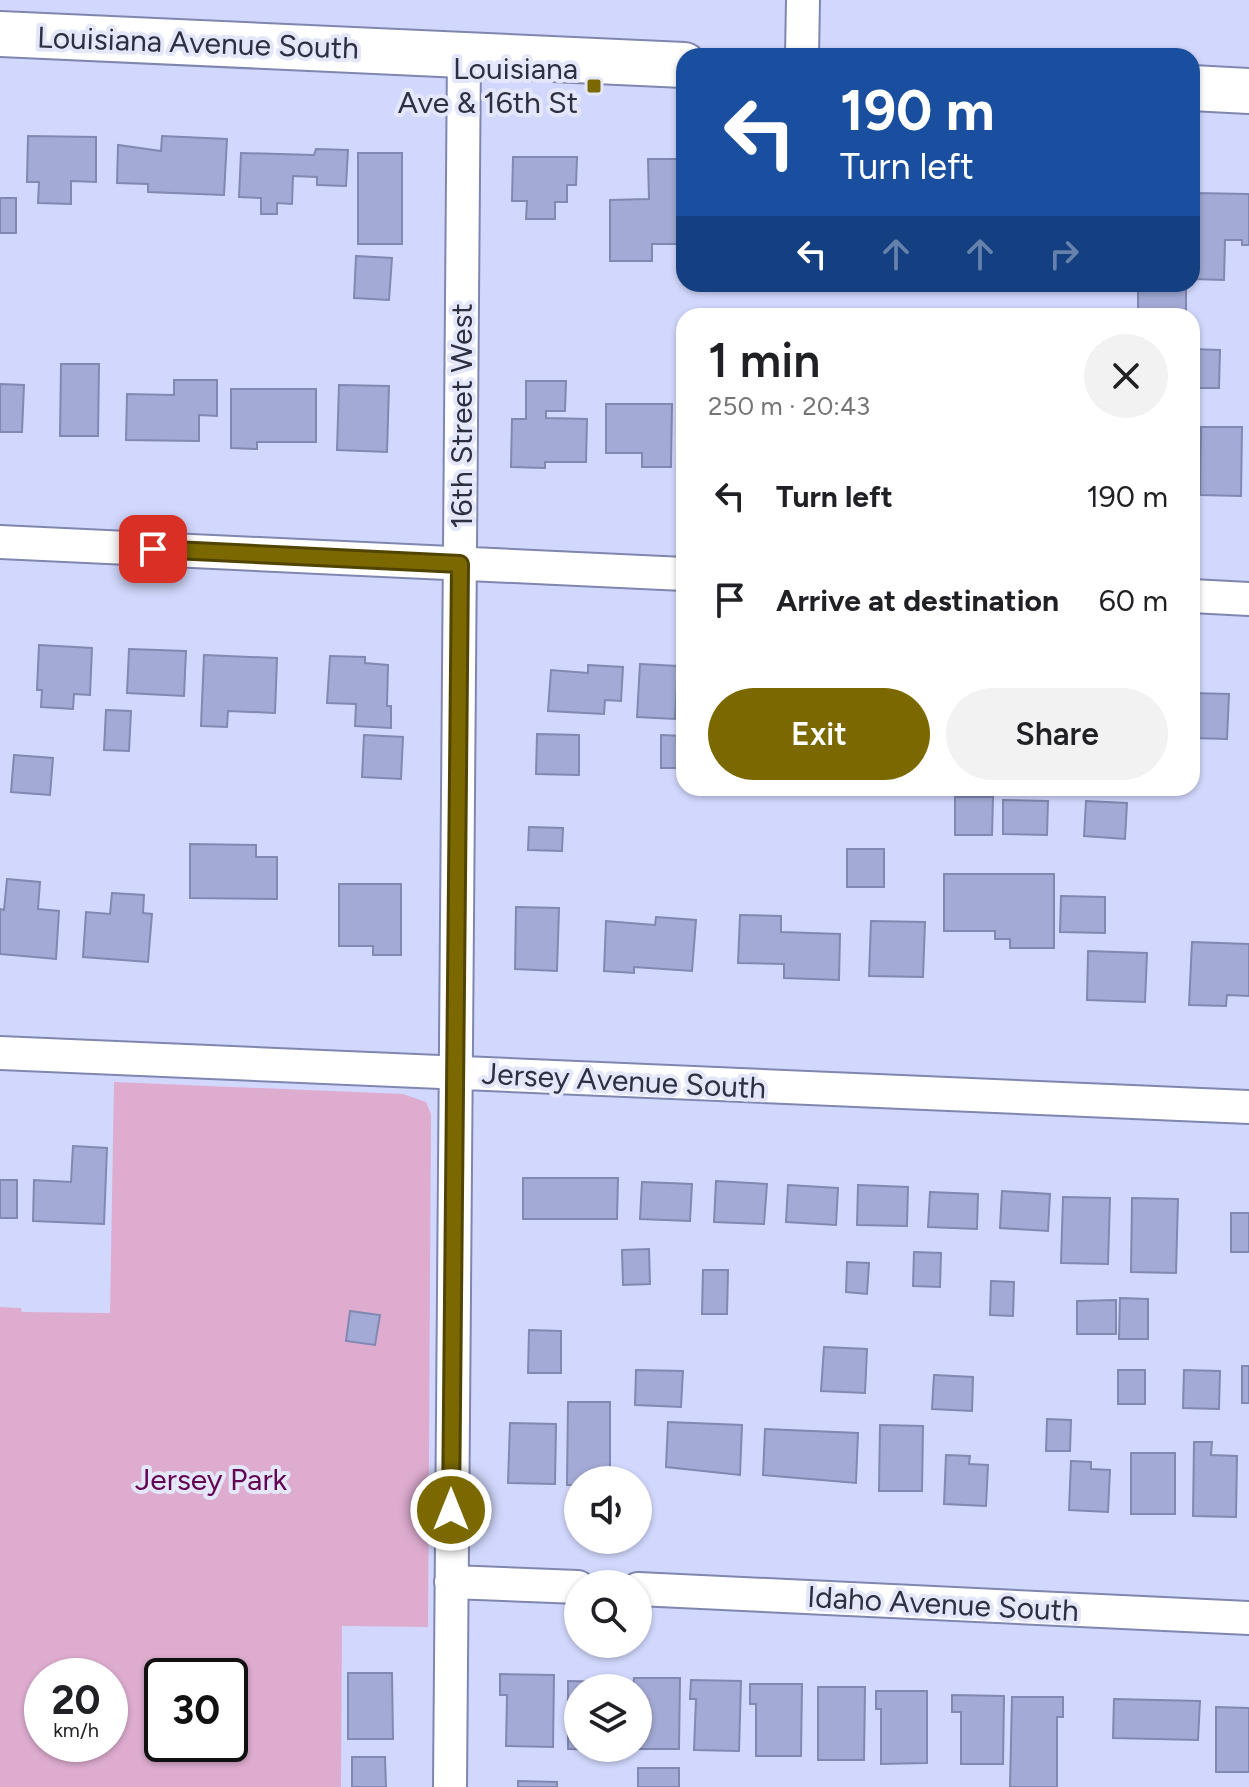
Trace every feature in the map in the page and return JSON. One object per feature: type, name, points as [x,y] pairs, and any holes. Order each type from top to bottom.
[{"type":"main road","name":"Louisiana Avenue South","points":[[0,34],[676,65]]},
{"type":"main road","points":[[1200,88],[1249,91]]},
{"type":"street","points":[[802,48],[803,0]]},
{"type":"street","name":"16th Street West","points":[[450,1787],[464,53]]},
{"type":"street","points":[[0,542],[676,574]]},
{"type":"street","points":[[1200,596],[1249,599]]},
{"type":"street","name":"Jersey Avenue South","points":[[0,1053],[1249,1107]]},
{"type":"street","points":[[451,1582],[564,1586]]},
{"type":"street","name":"Idaho Avenue South","points":[[652,1590],[1249,1618]]},
{"type":"green space","name":"Jersey Park","points":[[114,1082],[403,1094],[426,1102],[431,1114],[428,1627],[342,1626],[341,1787],[0,1787],[0,1307],[21,1308],[22,1312],[110,1313]]},
{"type":"building","points":[[28,136],[96,137],[96,182],[71,181],[71,204],[38,203],[39,182],[27,182]]},
{"type":"building","points":[[162,136],[227,139],[224,195],[148,192],[148,184],[117,183],[118,145],[161,151]]},
{"type":"building","points":[[316,149],[348,150],[346,186],[317,185],[317,177],[293,176],[292,204],[277,203],[277,214],[261,214],[261,198],[239,197],[241,153],[314,155]]},
{"type":"building","points":[[358,153],[402,153],[402,244],[358,244]]},
{"type":"building","points":[[513,157],[577,157],[576,185],[567,185],[567,202],[555,202],[555,219],[526,219],[527,201],[512,201]]},
{"type":"building","points":[[648,159],[676,159],[676,244],[652,244],[652,261],[610,261],[610,200],[649,199]]},
{"type":"building","points":[[1200,193],[1249,194],[1249,245],[1242,245],[1242,240],[1225,240],[1224,280],[1200,279]]},
{"type":"building","points":[[0,198],[16,198],[16,233],[0,233]]},
{"type":"building","points":[[356,256],[392,258],[389,300],[354,298]]},
{"type":"building","points":[[1138,292],[1186,292],[1186,308],[1138,308]]},
{"type":"building","points":[[1200,349],[1220,350],[1219,388],[1200,388]]},
{"type":"building","points":[[61,364],[99,364],[98,436],[60,436]]},
{"type":"building","points":[[174,380],[217,380],[217,416],[199,415],[199,441],[126,440],[127,394],[174,395]]},
{"type":"building","points":[[526,381],[566,381],[565,411],[546,411],[546,418],[587,419],[586,462],[545,462],[545,468],[511,467],[512,419],[526,419]]},
{"type":"building","points":[[0,384],[24,385],[22,432],[0,432]]},
{"type":"building","points":[[339,385],[389,386],[387,452],[337,450]]},
{"type":"building","points":[[231,389],[316,389],[316,442],[257,442],[257,449],[231,448]]},
{"type":"building","points":[[606,404],[672,404],[671,467],[642,467],[642,453],[606,453]]},
{"type":"building","points":[[1201,427],[1242,427],[1241,496],[1200,495]]},
{"type":"building","points":[[39,645],[92,648],[90,695],[74,694],[73,709],[41,707],[42,690],[37,690]]},
{"type":"building","points":[[129,649],[186,651],[184,696],[127,693]]},
{"type":"building","points":[[204,655],[277,658],[275,713],[228,711],[227,727],[201,726]]},
{"type":"building","points":[[330,656],[365,657],[365,663],[388,665],[387,706],[391,706],[391,728],[355,726],[356,704],[327,703]]},
{"type":"building","points":[[640,664],[676,666],[675,719],[637,717]]},
{"type":"building","points":[[588,665],[623,667],[621,701],[605,700],[604,714],[548,711],[551,670],[588,673]]},
{"type":"building","points":[[1200,693],[1229,694],[1227,739],[1200,738]]},
{"type":"building","points":[[106,710],[131,711],[129,751],[104,750]]},
{"type":"building","points":[[537,734],[579,735],[579,775],[536,774]]},
{"type":"building","points":[[364,735],[403,737],[401,779],[362,777]]},
{"type":"building","points":[[661,735],[676,736],[676,768],[661,768]]},
{"type":"building","points":[[14,755],[53,758],[50,795],[11,792]]},
{"type":"building","points":[[955,797],[993,797],[992,835],[955,835]]},
{"type":"building","points":[[1003,800],[1048,801],[1047,835],[1003,834]]},
{"type":"building","points":[[1086,801],[1127,803],[1125,839],[1084,836]]},
{"type":"building","points":[[529,827],[563,828],[562,851],[528,850]]},
{"type":"building","points":[[190,844],[256,845],[256,857],[277,857],[277,899],[190,898]]},
{"type":"building","points":[[847,849],[884,849],[884,887],[847,887]]},
{"type":"building","points":[[944,874],[1054,874],[1054,948],[1010,948],[1010,939],[995,939],[995,931],[944,931]]},
{"type":"building","points":[[7,879],[40,882],[38,909],[59,911],[56,959],[0,954],[0,909],[4,910]]},
{"type":"building","points":[[339,884],[401,884],[401,955],[373,955],[373,946],[339,946]]},
{"type":"building","points":[[112,893],[144,895],[143,913],[152,914],[148,962],[83,957],[86,912],[110,914]]},
{"type":"building","points":[[1061,896],[1105,897],[1105,933],[1060,932]]},
{"type":"building","points":[[516,907],[559,908],[557,971],[515,969]]},
{"type":"building","points":[[740,915],[781,916],[781,932],[840,934],[839,980],[784,978],[784,964],[738,963]]},
{"type":"building","points":[[656,917],[696,920],[692,971],[634,967],[634,973],[604,971],[606,921],[655,925]]},
{"type":"building","points":[[871,921],[925,922],[923,977],[869,976]]},
{"type":"building","points":[[1192,942],[1249,944],[1249,996],[1227,995],[1226,1006],[1189,1005]]},
{"type":"building","points":[[1088,951],[1147,953],[1145,1002],[1087,1000]]},
{"type":"building","points":[[73,1146],[107,1148],[104,1224],[33,1221],[34,1180],[71,1182]]},
{"type":"building","points":[[523,1178],[618,1178],[617,1219],[523,1219]]},
{"type":"building","points":[[0,1180],[17,1180],[17,1218],[0,1218]]},
{"type":"building","points":[[716,1181],[767,1184],[764,1224],[714,1222]]},
{"type":"building","points":[[642,1182],[692,1184],[690,1221],[640,1219]]},
{"type":"building","points":[[788,1185],[838,1188],[836,1225],[786,1222]]},
{"type":"building","points":[[858,1185],[908,1187],[907,1226],[857,1225]]},
{"type":"building","points":[[1002,1191],[1050,1194],[1048,1231],[1000,1228]]},
{"type":"building","points":[[930,1192],[978,1194],[977,1229],[928,1227]]},
{"type":"building","points":[[1063,1197],[1110,1198],[1108,1264],[1061,1263]]},
{"type":"building","points":[[1132,1198],[1178,1199],[1176,1273],[1131,1272]]},
{"type":"building","points":[[1231,1213],[1249,1213],[1249,1252],[1231,1252]]},
{"type":"building","points":[[649,1249],[650,1284],[623,1285],[622,1250]]},
{"type":"building","points":[[914,1252],[941,1253],[940,1287],[913,1286]]},
{"type":"building","points":[[847,1262],[869,1263],[867,1294],[846,1292]]},
{"type":"building","points":[[703,1270],[728,1270],[727,1314],[702,1314]]},
{"type":"building","points":[[991,1281],[1014,1282],[1013,1316],[990,1315]]},
{"type":"building","points":[[1120,1298],[1148,1299],[1148,1339],[1119,1339]]},
{"type":"building","points":[[1116,1300],[1116,1334],[1077,1334],[1077,1301]]},
{"type":"building","points":[[350,1311],[380,1315],[375,1345],[346,1341]]},
{"type":"building","points":[[529,1330],[561,1331],[561,1373],[528,1373]]},
{"type":"building","points":[[824,1347],[867,1349],[865,1393],[821,1391]]},
{"type":"building","points":[[1242,1366],[1249,1366],[1249,1403],[1242,1403]]},
{"type":"building","points":[[636,1370],[683,1371],[681,1407],[635,1405]]},
{"type":"building","points":[[1118,1370],[1145,1370],[1145,1404],[1118,1404]]},
{"type":"building","points":[[1184,1370],[1220,1371],[1219,1409],[1183,1408]]},
{"type":"building","points":[[934,1375],[973,1377],[972,1411],[932,1409]]},
{"type":"building","points":[[568,1402],[610,1402],[610,1466],[567,1466]]},
{"type":"building","points":[[1047,1419],[1071,1420],[1070,1451],[1046,1451]]},
{"type":"building","points":[[668,1422],[742,1425],[740,1475],[666,1467]]},
{"type":"building","points":[[510,1423],[556,1424],[555,1484],[508,1483]]},
{"type":"building","points":[[880,1425],[923,1426],[922,1491],[879,1491]]},
{"type":"building","points":[[765,1429],[858,1433],[856,1483],[763,1475]]},
{"type":"building","points":[[1194,1442],[1212,1442],[1211,1455],[1237,1456],[1236,1517],[1193,1516]]},
{"type":"building","points":[[1131,1453],[1175,1453],[1175,1514],[1131,1514]]},
{"type":"building","points":[[946,1455],[970,1456],[969,1464],[988,1465],[986,1506],[944,1504]]},
{"type":"building","points":[[1071,1461],[1091,1462],[1091,1469],[1110,1470],[1108,1512],[1069,1510]]},
{"type":"building","points":[[348,1673],[392,1673],[393,1739],[348,1739]]},
{"type":"building","points":[[500,1674],[554,1675],[553,1747],[506,1746],[507,1695],[500,1695]]},
{"type":"building","points":[[652,1678],[680,1678],[679,1749],[652,1749]]},
{"type":"building","points":[[691,1680],[741,1681],[739,1751],[694,1750],[696,1699],[690,1699]]},
{"type":"building","points":[[750,1684],[802,1684],[801,1756],[756,1756],[756,1704],[750,1704]]},
{"type":"building","points":[[818,1687],[865,1687],[864,1760],[818,1760]]},
{"type":"building","points":[[876,1691],[927,1691],[927,1763],[881,1764],[881,1709],[876,1709]]},
{"type":"building","points":[[952,1695],[1004,1696],[1003,1764],[961,1764],[961,1712],[952,1712]]},
{"type":"building","points":[[1012,1697],[1063,1697],[1063,1717],[1057,1717],[1057,1787],[1010,1787]]},
{"type":"building","points":[[1114,1699],[1200,1701],[1198,1740],[1113,1738]]},
{"type":"building","points":[[1216,1707],[1249,1708],[1249,1772],[1216,1772]]},
{"type":"building","points":[[352,1757],[385,1757],[386,1787],[352,1787]]},
{"type":"building","points":[[638,1768],[679,1768],[679,1787],[638,1787]]},
{"type":"building","points":[[518,1781],[557,1782],[557,1787],[518,1787]]},
{"type":"place","name":"Louisiana Ave & 16th St","points":[[594,86]]},
{"type":"route","points":[[153,549],[460,564],[451,1510]]}]
